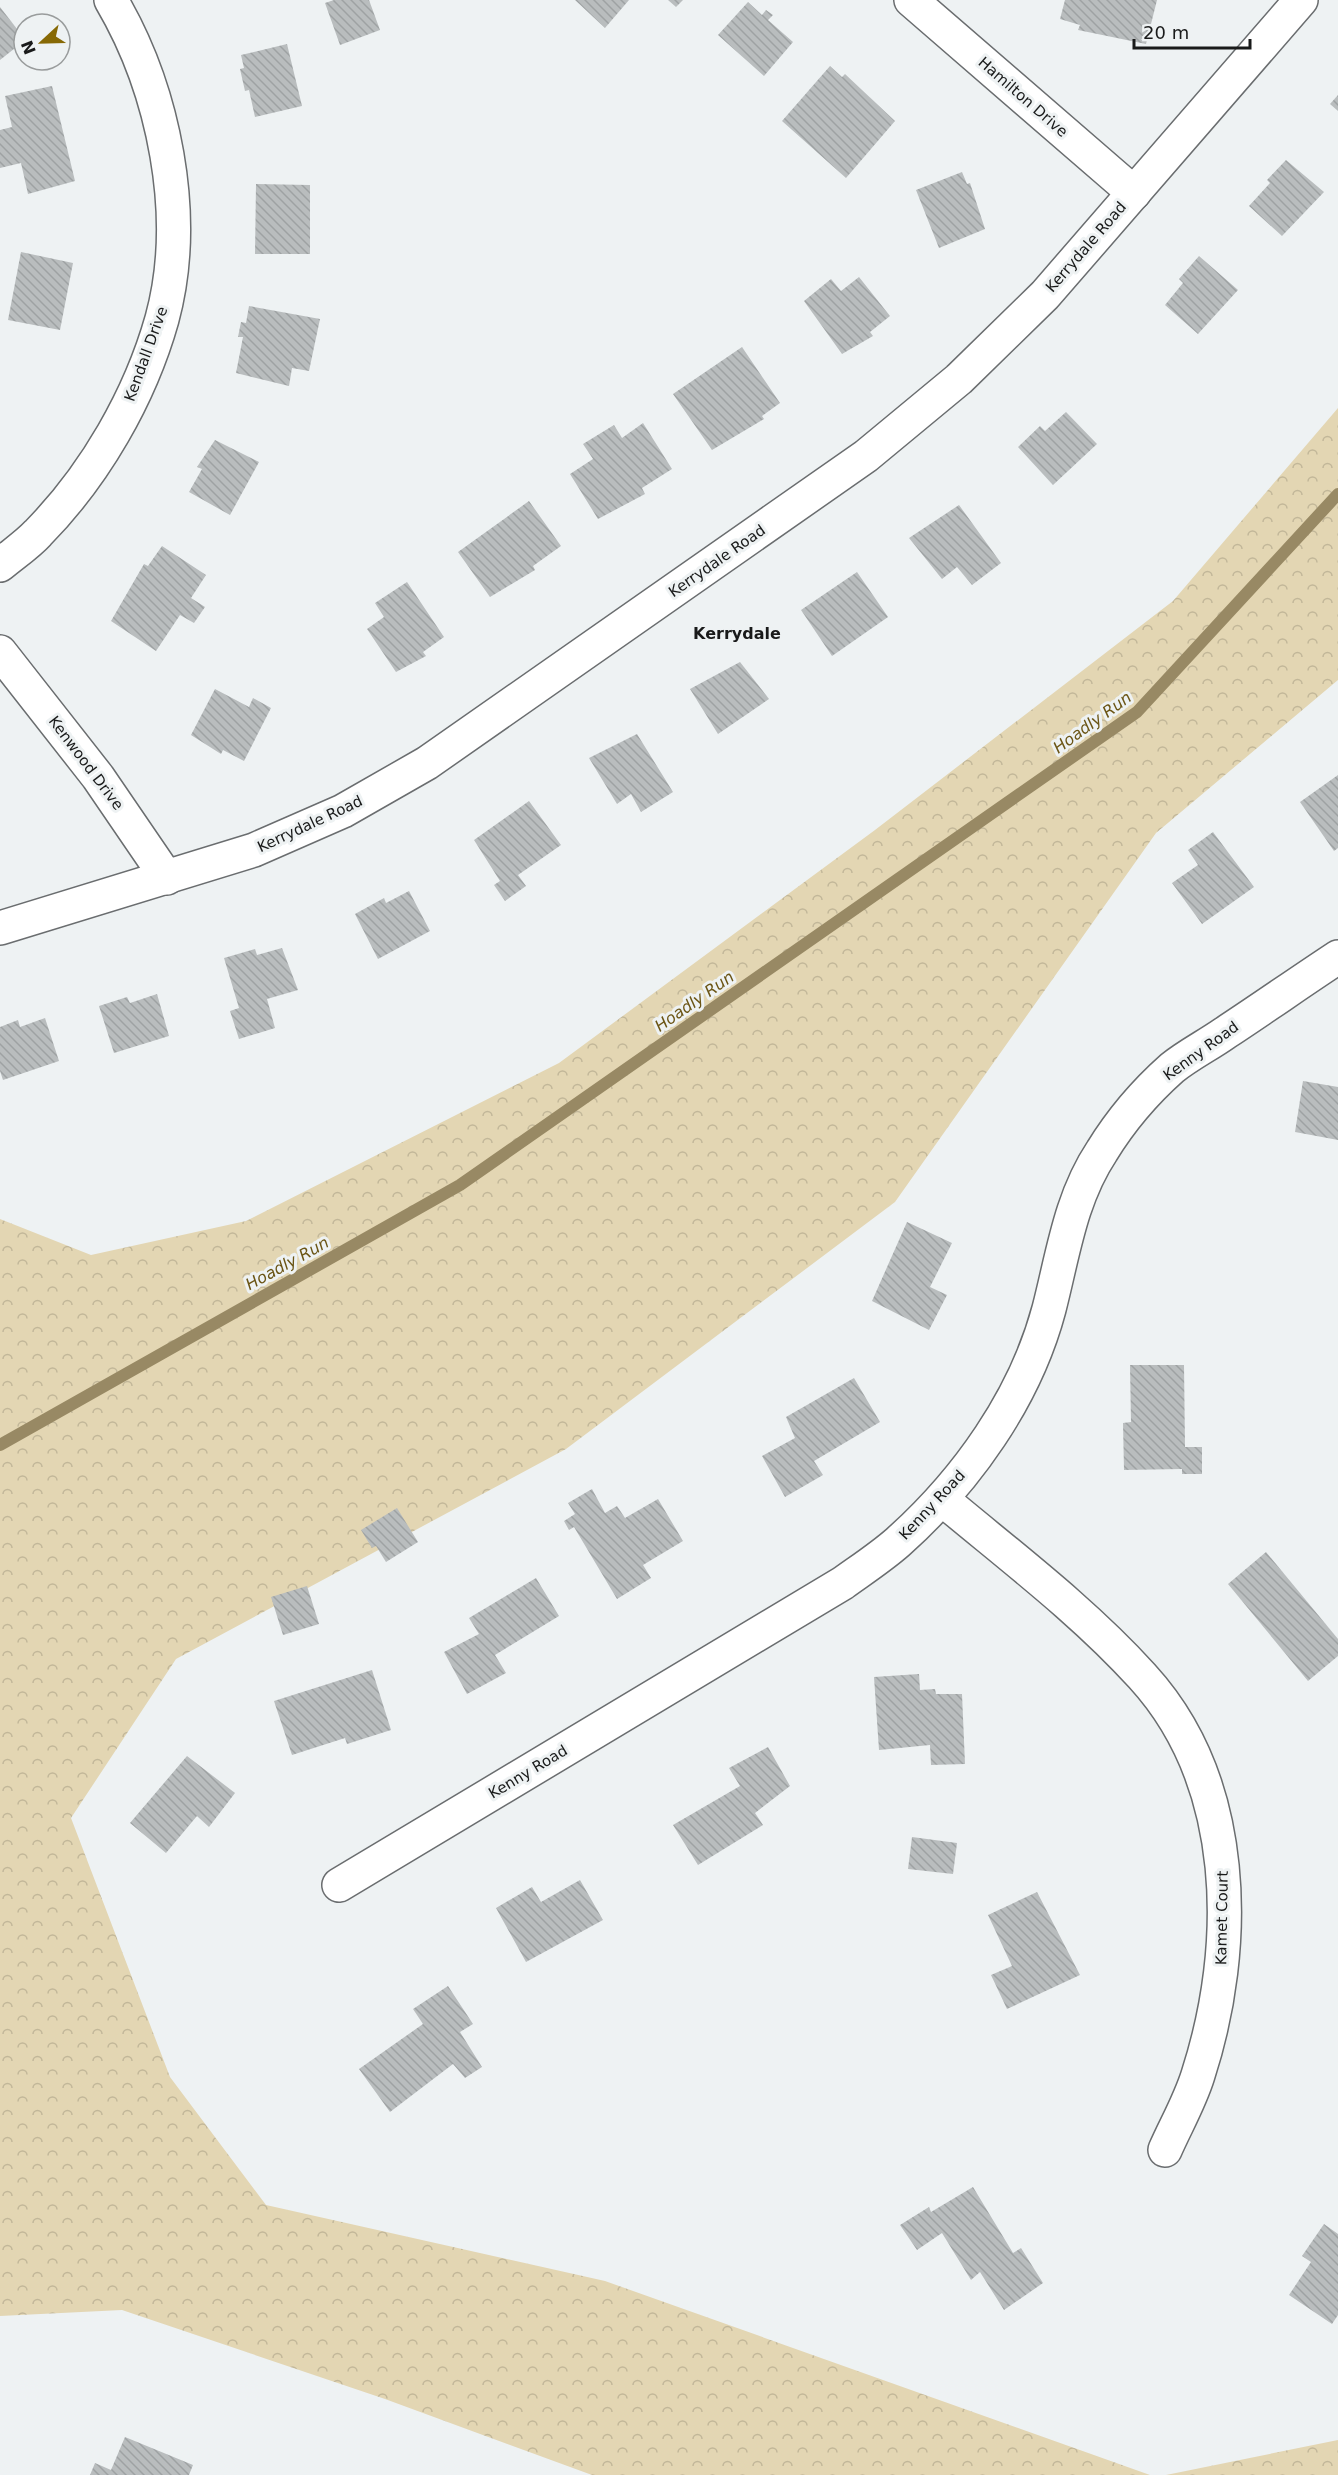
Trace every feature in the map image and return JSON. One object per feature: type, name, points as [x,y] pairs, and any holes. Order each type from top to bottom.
[{"type":"street","name":"Kendall Drive","points":[[0,565],[38,534],[82,481],[112,434],[137,385],[162,320],[169,282],[173,231],[169,168],[153,94],[125,24],[111,0]]},
{"type":"street","name":"Hamilton Drive","points":[[911,0],[1134,193]]},
{"type":"street","name":"Kerrydale Road","points":[[0,928],[264,846],[343,811],[427,763],[866,456],[967,371],[1045,295],[1301,0]]},
{"type":"street","name":"Kenwood Drive","points":[[0,652],[98,777],[167,878]]},
{"type":"street","name":"Kenny Road","points":[[339,1885],[843,1583],[897,1543],[942,1499],[970,1465],[1000,1418],[1030,1361],[1048,1311],[1063,1245],[1076,1202],[1100,1152],[1133,1107],[1173,1068],[1338,957]]},
{"type":"street","name":"Kamet Court","points":[[942,1499],[1071,1607],[1143,1677],[1177,1723],[1197,1764],[1215,1818],[1224,1875],[1224,1947],[1215,2013],[1198,2077],[1166,2150]]},
{"type":"green space","points":[[1338,408],[1338,680],[1156,833],[895,1202],[566,1449],[176,1659],[71,1818],[170,2077],[266,2205],[605,2281],[1150,2475],[592,2475],[385,2399],[122,2310],[0,2316],[0,1219],[91,1255],[246,1221],[559,1063],[875,830],[1173,601]]},
{"type":"green space","points":[[1338,2440],[1338,2475],[1166,2475]]},
{"type":"building","points":[[334,0],[369,0],[380,30],[340,45],[325,3]]},
{"type":"building","points":[[575,0],[629,0],[605,28]]},
{"type":"building","points":[[668,0],[683,0],[676,7]]},
{"type":"building","points":[[1065,0],[1157,0],[1146,44],[1078,30],[1080,25],[1060,19]]},
{"type":"building","points":[[748,2],[762,15],[766,10],[773,15],[768,20],[793,42],[764,76],[718,35]]},
{"type":"building","points":[[0,7],[12,22],[12,50],[0,60]]},
{"type":"building","points":[[287,44],[302,106],[255,117],[249,90],[245,91],[240,69],[244,68],[241,55]]},
{"type":"building","points":[[830,66],[842,77],[845,74],[895,121],[846,178],[782,121]]},
{"type":"building","points":[[52,86],[75,181],[28,194],[21,163],[0,168],[0,130],[12,127],[5,96]]},
{"type":"building","points":[[1338,95],[1338,111],[1330,104]]},
{"type":"building","points":[[1286,160],[1324,192],[1282,236],[1249,206],[1270,183],[1267,180]]},
{"type":"building","points":[[962,172],[967,184],[970,183],[985,229],[939,248],[916,190]]},
{"type":"building","points":[[256,184],[310,185],[310,254],[255,254]]},
{"type":"building","points":[[21,252],[73,263],[60,330],[8,320]]},
{"type":"building","points":[[1199,256],[1238,290],[1198,334],[1165,305],[1183,283],[1179,279]]},
{"type":"building","points":[[859,277],[890,316],[870,332],[873,336],[842,354],[804,301],[831,279],[841,291]]},
{"type":"building","points":[[249,306],[320,319],[309,371],[292,368],[289,386],[236,373],[243,337],[238,337],[241,322],[246,323]]},
{"type":"building","points":[[742,347],[780,403],[762,416],[764,419],[712,450],[673,394]]},
{"type":"building","points":[[1066,412],[1097,444],[1053,485],[1018,447],[1040,426],[1045,431]]},
{"type":"building","points":[[643,423],[672,469],[642,488],[645,494],[598,519],[570,474],[593,459],[583,444],[614,425],[622,438]]},
{"type":"building","points":[[215,440],[259,462],[230,515],[189,492],[202,469],[197,467]]},
{"type":"building","points":[[529,501],[561,546],[533,566],[535,570],[490,597],[458,552]]},
{"type":"building","points":[[959,505],[1001,563],[972,585],[957,567],[942,579],[909,538]]},
{"type":"building","points":[[162,546],[206,575],[191,598],[205,607],[194,623],[180,615],[156,651],[111,621],[144,564],[148,566]]},
{"type":"building","points":[[857,572],[888,617],[832,656],[801,610]]},
{"type":"building","points":[[407,582],[444,637],[423,652],[426,656],[396,672],[367,629],[384,617],[375,603]]},
{"type":"building","points":[[740,662],[769,699],[718,734],[690,689]]},
{"type":"building","points":[[215,689],[249,707],[253,698],[271,708],[244,761],[223,750],[221,754],[191,735]]},
{"type":"building","points":[[637,734],[673,792],[641,812],[631,794],[617,804],[589,758]]},
{"type":"building","points":[[1338,775],[1338,848],[1334,851],[1300,802]]},
{"type":"building","points":[[529,801],[561,845],[518,875],[526,886],[505,901],[494,885],[500,881],[474,840]]},
{"type":"building","points":[[1213,832],[1254,887],[1202,924],[1172,883],[1198,865],[1188,850]]},
{"type":"building","points":[[409,891],[430,931],[378,959],[355,914],[384,898],[386,903]]},
{"type":"building","points":[[282,948],[298,990],[267,999],[275,1028],[239,1039],[230,1011],[239,1008],[224,958],[255,949],[257,955]]},
{"type":"building","points":[[157,994],[169,1036],[114,1053],[99,1006],[127,997],[130,1003]]},
{"type":"building","points":[[45,1018],[59,1061],[3,1080],[0,1071],[0,1027],[18,1020],[20,1027]]},
{"type":"building","points":[[1303,1081],[1338,1087],[1338,1140],[1295,1132]]},
{"type":"building","points":[[907,1222],[952,1243],[930,1287],[947,1295],[929,1330],[872,1301]]},
{"type":"building","points":[[1130,1365],[1184,1365],[1185,1447],[1202,1447],[1202,1474],[1182,1474],[1182,1469],[1124,1470],[1123,1423],[1131,1422]]},
{"type":"building","points":[[854,1378],[880,1422],[814,1461],[823,1475],[785,1497],[762,1456],[795,1438],[786,1417]]},
{"type":"building","points":[[592,1489],[605,1513],[617,1506],[625,1518],[658,1499],[683,1541],[643,1565],[651,1578],[617,1599],[574,1527],[569,1530],[564,1521],[575,1514],[568,1503]]},
{"type":"building","points":[[397,1508],[418,1542],[386,1562],[376,1546],[372,1548],[361,1530]]},
{"type":"building","points":[[1266,1552],[1338,1639],[1338,1656],[1308,1681],[1228,1584]]},
{"type":"building","points":[[536,1578],[559,1616],[495,1655],[506,1673],[467,1694],[444,1652],[479,1634],[469,1618]]},
{"type":"building","points":[[307,1586],[319,1624],[283,1635],[271,1597]]},
{"type":"building","points":[[372,1670],[391,1730],[347,1744],[345,1738],[292,1755],[274,1701]]},
{"type":"building","points":[[919,1674],[920,1690],[935,1689],[936,1694],[962,1694],[965,1764],[931,1765],[930,1745],[879,1750],[874,1677]]},
{"type":"building","points":[[768,1747],[790,1786],[755,1813],[763,1825],[698,1865],[673,1825],[740,1786],[729,1768]]},
{"type":"building","points":[[187,1756],[235,1793],[209,1827],[197,1816],[166,1853],[130,1823]]},
{"type":"building","points":[[912,1837],[957,1843],[953,1874],[908,1869]]},
{"type":"building","points":[[580,1880],[603,1920],[526,1962],[496,1908],[532,1887],[541,1902]]},
{"type":"building","points":[[1037,1892],[1080,1975],[1007,2009],[991,1975],[1012,1966],[988,1915]]},
{"type":"building","points":[[448,1986],[473,2024],[460,2032],[482,2067],[465,2078],[453,2064],[390,2112],[359,2069],[423,2024],[413,2009]]},
{"type":"building","points":[[973,2187],[1013,2253],[1021,2248],[1043,2283],[1004,2310],[980,2272],[971,2280],[942,2233],[917,2250],[900,2225],[929,2207],[931,2212]]},
{"type":"building","points":[[1324,2224],[1338,2234],[1338,2315],[1332,2324],[1289,2295],[1311,2262],[1302,2256]]},
{"type":"building","points":[[125,2437],[193,2465],[189,2475],[90,2475],[95,2463],[111,2470]]},
{"type":"waterway","name":"Hoadly Run","points":[[0,1445],[460,1185],[1137,712],[1338,494]]},
{"type":"district","name":"Kerrydale","points":[[737,633]]}]
